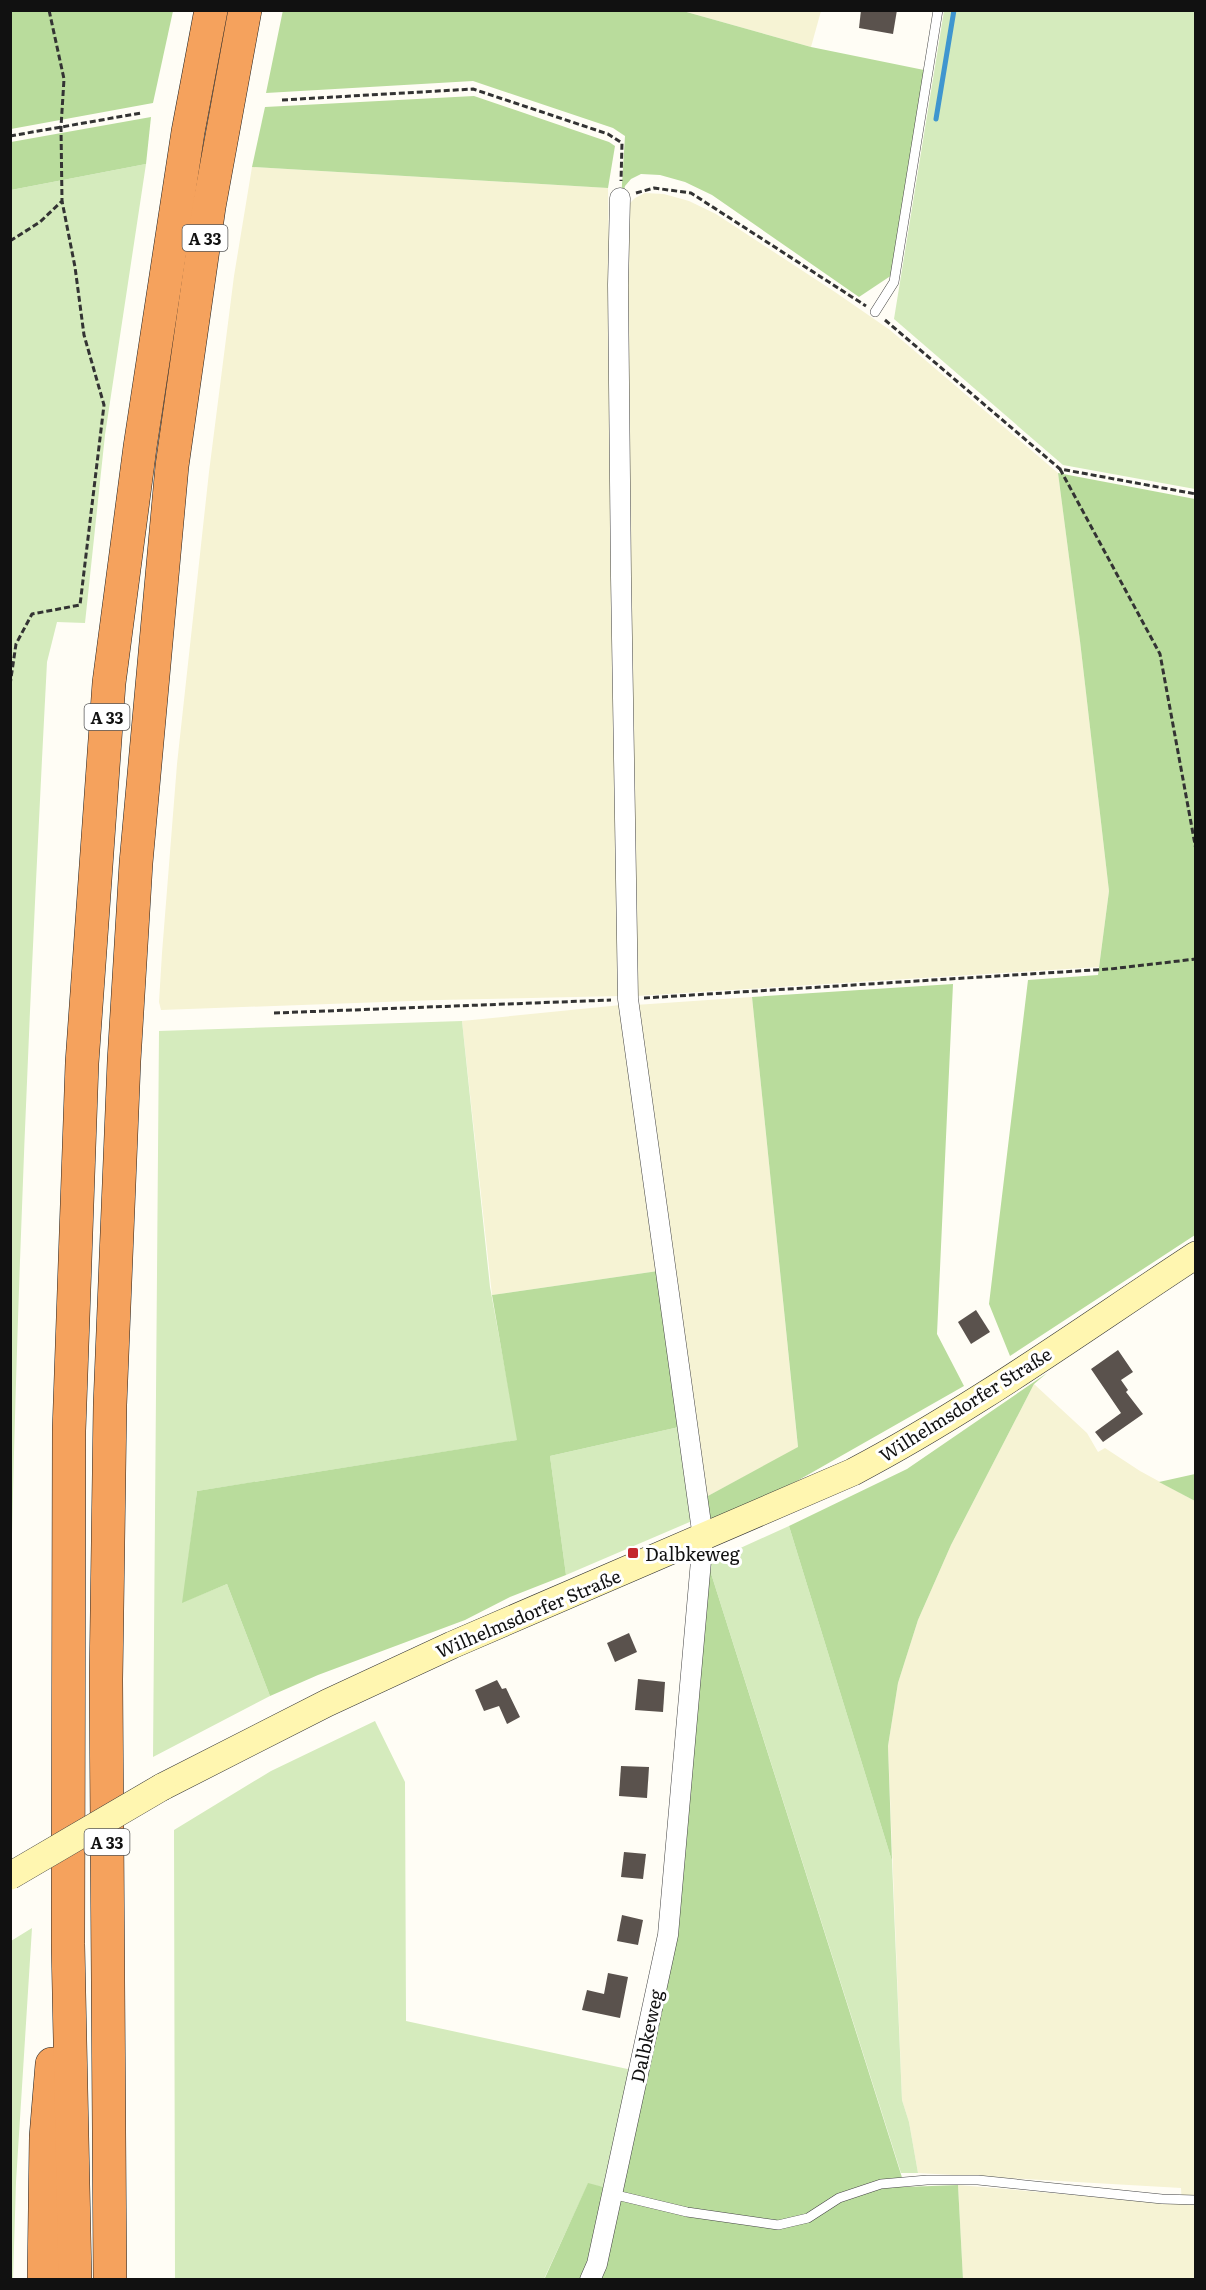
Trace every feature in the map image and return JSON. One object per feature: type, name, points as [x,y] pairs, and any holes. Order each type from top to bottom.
[{"type":"highway","name":"A 33","points":[[75,2280],[68,1944],[69,1419],[82,1063],[110,683],[142,436],[188,132],[211,10]]},
{"type":"highway","name":"A 33","points":[[110,2280],[106,1691],[109,1440],[124,1061],[137,852],[172,466],[209,207],[245,10]]},
{"type":"highway","points":[[44,2280],[46,2137],[57,2003],[68,1944]]},
{"type":"street","name":"Dalbkeweg","points":[[590,2280],[597,2264],[668,1935],[703,1538],[628,999],[618,297],[620,198]]},
{"type":"street","name":"Wilhelmsdorfer Straße","points":[[10,1876],[162,1787],[327,1703],[452,1646],[853,1472],[907,1444],[1196,1255]]},
{"type":"lane","points":[[875,312],[894,282],[938,10]]},
{"type":"lane","points":[[612,2194],[687,2212],[778,2225],[808,2218],[839,2198],[882,2184],[927,2180],[978,2180],[1162,2199],[1196,2200]]},
{"type":"path","points":[[10,685],[15,644],[32,614],[80,605],[104,405],[84,335],[75,267],[62,201],[61,127],[64,79],[50,10]]},
{"type":"path","points":[[282,100],[473,89],[608,134],[622,143],[620,198],[654,188],[691,193],[875,312],[1060,469],[1160,654],[1196,850]]},
{"type":"path","points":[[10,136],[141,113]]},
{"type":"path","points":[[10,241],[15,240],[40,222],[62,201]]},
{"type":"path","points":[[1060,469],[1196,494]]},
{"type":"path","points":[[274,1013],[628,999],[1098,969],[1196,958]]},
{"type":"shaded area","points":[[683,11],[821,11],[811,47]]},
{"type":"shaded area","points":[[252,167],[608,188],[621,996],[161,1010],[159,1002],[162,953],[177,764],[209,472],[234,276]]},
{"type":"shaded area","points":[[645,193],[664,194],[689,201],[716,214],[835,292],[890,330],[1058,473],[1109,891],[1099,967],[636,996],[625,219],[629,204]]},
{"type":"shaded area","points":[[752,997],[798,1448],[706,1497],[635,1005]]},
{"type":"shaded area","points":[[621,1005],[658,1271],[492,1295],[462,1021]]},
{"type":"shaded area","points":[[1034,1384],[1087,1433],[1098,1452],[1105,1448],[1140,1471],[1195,1501],[1195,2279],[963,2279],[958,2185],[1182,2204],[1181,2188],[918,2173],[909,2122],[902,2100],[888,1746],[898,1683],[918,1620],[951,1545]]},
{"type":"green space","points":[[11,10],[173,11],[153,103],[11,129]]},
{"type":"green space","points":[[283,10],[683,11],[811,47],[924,70],[892,275],[859,297],[712,195],[685,182],[660,175],[641,174],[631,179],[625,186],[621,200],[625,136],[613,128],[473,81],[266,93]]},
{"type":"green space","points":[[944,11],[1195,11],[1195,489],[1063,465],[894,319]]},
{"type":"green space","points":[[474,96],[615,146],[608,188],[252,167],[265,107]]},
{"type":"green space","points":[[151,117],[146,164],[11,190],[11,142]]},
{"type":"green space","points":[[146,164],[105,435],[85,623],[57,622],[47,662],[25,1122],[11,1583],[11,190]]},
{"type":"green space","points":[[1058,473],[1195,499],[1195,1235],[1010,1356],[989,1304],[1028,980],[1098,975],[1109,891]]},
{"type":"green space","points":[[953,984],[937,1334],[964,1386],[797,1481],[709,1523],[706,1497],[798,1447],[752,997]]},
{"type":"green space","points":[[462,1021],[490,1287],[518,1440],[197,1491],[183,1602],[227,1584],[270,1696],[153,1757],[159,1031]]},
{"type":"green space","points":[[658,1271],[679,1427],[550,1456],[566,1575],[510,1597],[465,1620],[318,1675],[270,1696],[227,1584],[182,1603],[197,1491],[517,1440],[492,1295]]},
{"type":"green space","points":[[1047,1373],[1034,1384],[951,1545],[918,1620],[898,1683],[888,1746],[892,1861],[789,1526],[907,1469]]},
{"type":"green space","points":[[679,1427],[692,1521],[566,1575],[550,1456]]},
{"type":"green space","points":[[1195,1474],[1195,1501],[1159,1482]]},
{"type":"green space","points":[[789,1526],[892,1861],[902,2100],[909,2122],[918,2173],[901,2173],[709,1567],[714,1560]]},
{"type":"green space","points":[[709,1567],[905,2187],[958,2185],[963,2279],[600,2280],[676,1935]]},
{"type":"green space","points":[[375,1721],[405,1782],[406,2021],[632,2070],[607,2188],[588,2184],[544,2279],[175,2279],[174,1830],[271,1771]]},
{"type":"green space","points":[[32,1928],[16,2182],[13,2279],[11,2279],[11,1941]]},
{"type":"green space","points":[[588,2183],[607,2188],[591,2258],[582,2279],[544,2280]]},
{"type":"building","points":[[861,10],[897,10],[893,34],[859,28]]},
{"type":"building","points":[[976,1310],[990,1332],[971,1344],[958,1322]]},
{"type":"building","points":[[1118,1350],[1133,1372],[1121,1380],[1128,1390],[1126,1392],[1143,1414],[1103,1442],[1095,1432],[1121,1413],[1091,1369]]},
{"type":"building","points":[[629,1633],[637,1652],[615,1662],[607,1643]]},
{"type":"building","points":[[638,1679],[665,1682],[663,1712],[635,1710]]},
{"type":"building","points":[[497,1680],[502,1689],[506,1688],[520,1717],[507,1724],[499,1706],[484,1711],[475,1690]]},
{"type":"building","points":[[621,1766],[649,1767],[647,1798],[619,1796]]},
{"type":"building","points":[[624,1852],[646,1854],[643,1879],[621,1877]]},
{"type":"building","points":[[622,1915],[643,1920],[638,1945],[617,1941]]},
{"type":"building","points":[[608,1973],[628,1977],[620,2018],[582,2010],[587,1990],[604,1994]]},
{"type":"waterway","points":[[936,119],[954,10]]},
{"type":"place","name":"Dalbkeweg","points":[[633,1553]]}]
